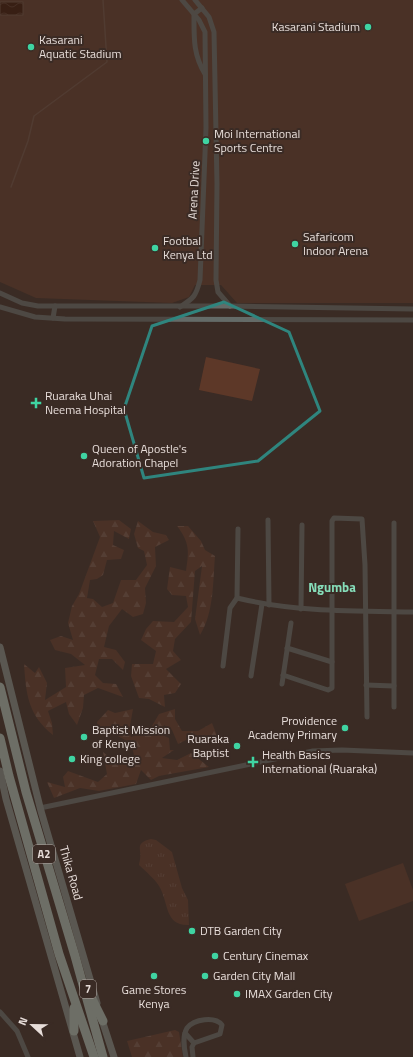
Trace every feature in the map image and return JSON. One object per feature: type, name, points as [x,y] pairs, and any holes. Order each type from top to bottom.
[{"type":"highway","name":"Thika Road","points":[[0,687],[26,792],[75,956],[102,1057]]},
{"type":"highway","name":"A2","points":[[0,738],[28,846],[72,994],[94,1057]]},
{"type":"highway","name":"7","points":[[75,956],[92,1000],[103,1021]]},
{"type":"highway","points":[[72,994],[74,1031]]},
{"type":"main road","name":"Thika Road","points":[[0,647],[40,808],[114,1057]]},
{"type":"main road","points":[[0,771],[6,799],[74,1031],[80,1057]]},
{"type":"street","name":"Arena Drive","points":[[180,307],[192,300],[196,294],[200,280],[206,128],[205,32],[194,14],[182,0]]},
{"type":"street","name":"Arena Drive","points":[[195,0],[209,17],[213,27],[218,184],[216,280],[218,292],[230,306]]},
{"type":"street","points":[[202,8],[194,14],[195,55],[206,75]]},
{"type":"street","points":[[0,293],[22,303],[38,306],[230,306],[413,309]]},
{"type":"street","points":[[53,318],[54,306]]},
{"type":"street","points":[[0,307],[35,317],[53,318],[413,320]]},
{"type":"street","points":[[284,675],[329,690],[332,688],[332,520],[334,518],[358,518],[363,521],[367,717]]},
{"type":"street","points":[[268,520],[269,605]]},
{"type":"street","points":[[394,523],[394,707]]},
{"type":"street","points":[[301,609],[302,525]]},
{"type":"street","points":[[223,666],[230,608],[237,598],[238,529]]},
{"type":"street","points":[[237,598],[262,604],[301,609],[413,612]]},
{"type":"street","points":[[251,676],[262,604]]},
{"type":"street","points":[[282,684],[291,623]]},
{"type":"street","points":[[287,648],[332,662]]},
{"type":"street","points":[[366,685],[394,686]]},
{"type":"street","points":[[40,808],[312,751],[342,750],[413,753]]},
{"type":"street","points":[[0,1012],[17,1031],[28,1057]]},
{"type":"street","points":[[186,1057],[184,1049],[185,1033],[190,1026],[196,1022],[208,1019],[220,1023],[222,1028],[220,1034],[194,1043]]},
{"type":"street","points":[[185,1033],[194,1043]]},
{"type":"street","points":[[193,1057],[192,1051],[194,1043]]},
{"type":"highlighted area","points":[[224,302],[289,332],[320,411],[258,461],[144,478],[124,409],[152,326]]},
{"type":"green space","name":"Moi International Sports Centre","points":[[0,0],[413,0],[413,303],[237,303],[221,285],[195,285],[189,297],[172,303],[36,298],[0,282]]},
{"type":"green space","points":[[206,357],[260,369],[252,401],[199,390]]},
{"type":"green space","points":[[119,520],[131,529],[129,539],[114,531],[113,545],[124,550],[121,559],[107,560],[103,575],[97,579],[90,580],[87,598],[93,599],[102,607],[113,603],[121,580],[136,580],[147,565],[144,551],[138,548],[134,534],[138,521],[153,532],[166,535],[169,540],[155,547],[156,566],[145,588],[146,603],[143,614],[133,617],[122,609],[109,626],[104,647],[116,650],[125,662],[123,670],[112,659],[99,659],[95,675],[103,683],[116,684],[123,697],[98,688],[84,695],[83,708],[77,725],[69,714],[66,702],[48,711],[52,723],[53,735],[38,720],[33,712],[27,694],[24,664],[35,673],[39,667],[47,683],[45,700],[66,687],[65,668],[85,665],[71,654],[55,650],[50,640],[61,636],[73,640],[68,623],[72,606],[79,594],[100,537],[93,521]]},
{"type":"green space","points":[[177,526],[188,526],[201,541],[205,550],[215,556],[214,576],[208,617],[200,635],[195,619],[202,566],[195,571],[191,622],[175,639],[173,651],[181,660],[166,669],[181,684],[175,693],[164,695],[165,707],[149,699],[139,698],[131,676],[132,664],[153,664],[156,651],[141,640],[146,629],[153,621],[174,622],[188,607],[186,596],[172,595],[167,589],[170,567],[186,571],[188,547]]},
{"type":"green space","points":[[133,709],[130,726],[131,737],[149,731],[159,714],[175,709],[175,719],[182,731],[198,731],[212,723],[218,738],[199,743],[192,737],[178,744],[172,730],[164,725],[160,734],[169,738],[170,750],[174,750],[162,758],[177,760],[191,753],[209,767],[159,776],[151,780],[141,770],[136,784],[99,791],[80,788],[54,798],[47,782],[65,787],[63,777],[68,771],[98,782],[107,774],[103,752],[113,760],[134,755],[131,743],[114,734],[109,727],[99,736],[97,722],[108,710],[115,713]]},
{"type":"green space","points":[[151,839],[156,840],[172,852],[182,888],[188,900],[189,925],[175,922],[168,912],[159,886],[139,865],[141,844],[142,842]]},
{"type":"green space","points":[[403,863],[413,890],[413,901],[359,921],[345,884]]},
{"type":"green space","points":[[175,1030],[179,1032],[183,1057],[132,1057],[127,1041]]},
{"type":"water","points":[[0,2],[23,2],[23,15],[0,15]]},
{"type":"waterway","points":[[11,187],[28,141],[34,116],[107,62],[103,0]]},
{"type":"place","name":"Kasarani Stadium","points":[[368,27]]},
{"type":"place","name":"Kasarani Aquatic Stadium","points":[[31,47]]},
{"type":"place","name":"Moi International Sports Centre","points":[[206,141]]},
{"type":"place","name":"Safaricom Indoor Arena","points":[[295,244]]},
{"type":"place","name":"Footbal Kenya Ltd","points":[[155,248]]},
{"type":"place","name":"Ruaraka Uhai Neema Hospital","points":[[36,403]]},
{"type":"place","name":"Queen of Apostle's Adoration Chapel","points":[[84,456]]},
{"type":"place","name":"Providence Academy Primary","points":[[345,728]]},
{"type":"place","name":"Baptist Mission of Kenya","points":[[84,737]]},
{"type":"place","name":"Ruaraka Baptist","points":[[237,746]]},
{"type":"place","name":"King college","points":[[72,759]]},
{"type":"place","name":"Health Basics International (Ruaraka)","points":[[253,762]]},
{"type":"place","name":"DTB Garden City","points":[[192,931]]},
{"type":"place","name":"Century Cinemax","points":[[215,956]]},
{"type":"place","name":"Game Stores Kenya","points":[[154,976]]},
{"type":"place","name":"Garden City Mall","points":[[205,976]]},
{"type":"place","name":"IMAX Garden City","points":[[237,994]]},
{"type":"district","name":"Ngumba","points":[[332,587]]}]
